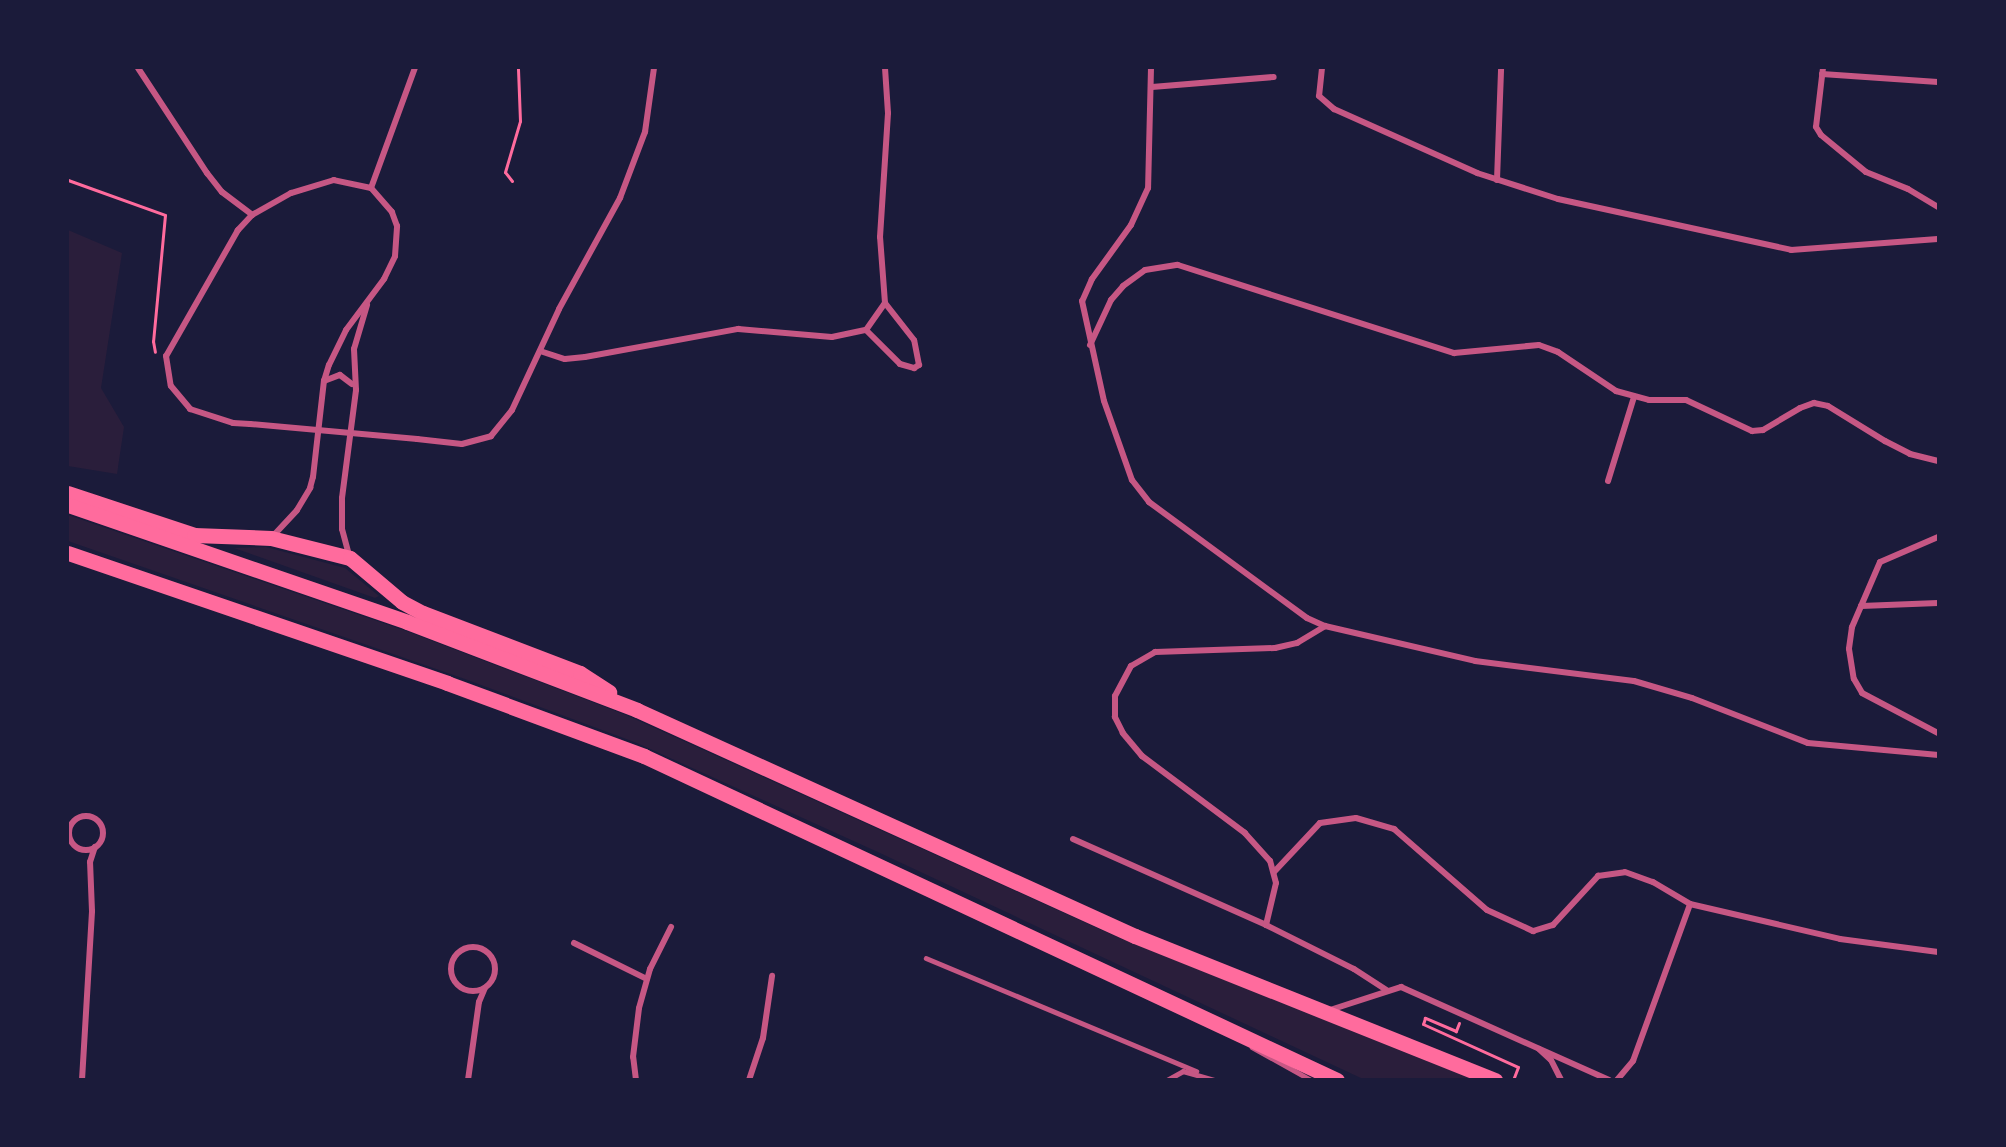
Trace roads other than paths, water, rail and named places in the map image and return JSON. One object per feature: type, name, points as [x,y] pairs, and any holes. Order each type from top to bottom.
[{"type":"main road","points":[[68,493],[194,535],[271,538],[350,558],[402,602],[580,673],[637,710]]},
{"type":"main road","points":[[68,505],[418,626],[637,710],[1135,936],[1495,1080]]},
{"type":"main road","points":[[68,553],[458,687],[644,756],[1227,1026],[1337,1080]]},
{"type":"street","points":[[138,68],[207,173],[222,192],[252,215]]},
{"type":"street","points":[[371,188],[415,68]]},
{"type":"street","points":[[271,538],[297,510],[310,488],[324,381],[335,350],[384,279],[398,241],[392,212],[371,188],[334,180],[315,184],[252,215],[238,230],[172,345],[165,367],[171,387],[190,409],[219,421],[250,424],[417,439],[462,444],[491,436],[512,410],[540,351],[620,198],[635,161],[650,110],[654,68]]},
{"type":"street","points":[[866,330],[900,364],[914,368],[919,365],[914,340],[885,303],[880,237],[887,135],[885,68]]},
{"type":"street","points":[[1151,68],[1148,188],[1131,225],[1086,288],[1083,316],[1110,421],[1139,492],[1307,618],[1325,626],[1475,661],[1634,681],[1692,698],[1808,743],[1938,755]]},
{"type":"street","points":[[1322,68],[1317,83],[1319,96],[1326,104],[1497,180],[1558,199],[1791,250],[1938,238]]},
{"type":"street","points":[[1497,180],[1501,69]]},
{"type":"street","points":[[1938,82],[1822,71],[1816,127],[1821,135],[1866,172],[1908,189],[1938,207]]},
{"type":"street","points":[[1152,87],[1274,77]]},
{"type":"street","points":[[1090,346],[1111,300],[1123,286],[1145,270],[1178,265],[1454,353],[1539,345],[1558,352],[1616,391],[1634,397],[1686,400],[1752,431],[1763,430],[1800,408],[1814,403],[1828,406],[1910,454],[1938,461]]},
{"type":"street","points":[[350,558],[341,518],[356,390],[354,349],[369,300]]},
{"type":"street","points":[[540,351],[565,358],[585,357],[738,329],[832,337],[866,330],[885,303]]},
{"type":"street","points":[[324,381],[340,375],[350,379],[356,390]]},
{"type":"street","points":[[1608,481],[1634,397]]},
{"type":"street","points":[[1938,537],[1880,562],[1861,606],[1849,649],[1854,680],[1875,702],[1938,733]]},
{"type":"street","points":[[1861,606],[1938,603]]},
{"type":"street","points":[[1266,925],[1273,906],[1274,872],[1264,853],[1245,833],[1131,744],[1115,717],[1114,696],[1131,666],[1155,652],[1275,648],[1297,643],[1325,626]]},
{"type":"street","points":[[82,1080],[92,911],[90,862],[95,847],[102,839],[102,828],[97,819],[87,816],[76,818],[69,832],[71,842],[90,862]]},
{"type":"street","points":[[1274,872],[1320,823],[1356,818],[1394,829],[1487,910],[1533,931],[1552,925],[1588,883],[1614,872],[1638,875],[1690,904],[1840,939],[1938,952]]},
{"type":"street","points":[[1073,839],[1266,925],[1354,969],[1388,991]]},
{"type":"street","points":[[80,849],[95,847]]},
{"type":"street","points":[[1617,1080],[1633,1061],[1690,904]]},
{"type":"street","points":[[636,1080],[635,1035],[647,979],[671,927]]},
{"type":"street","points":[[574,943],[647,979]]},
{"type":"street","points":[[468,1080],[479,1002],[485,988],[494,977],[494,963],[486,952],[466,948],[454,957],[451,972],[458,986],[471,992],[479,1002]]},
{"type":"street","points":[[749,1080],[761,1047],[772,976]]},
{"type":"street","points":[[1326,1011],[1401,987],[1609,1080]]},
{"type":"street","points":[[471,992],[485,988]]},
{"type":"street","points":[[1534,1045],[1551,1060],[1561,1080]]},
{"type":"lane","points":[[926,958],[1214,1080]]},
{"type":"lane","points":[[1227,1026],[1262,1056],[1311,1080]]},
{"type":"lane","points":[[1167,1080],[1183,1071],[1196,1071]]}]
